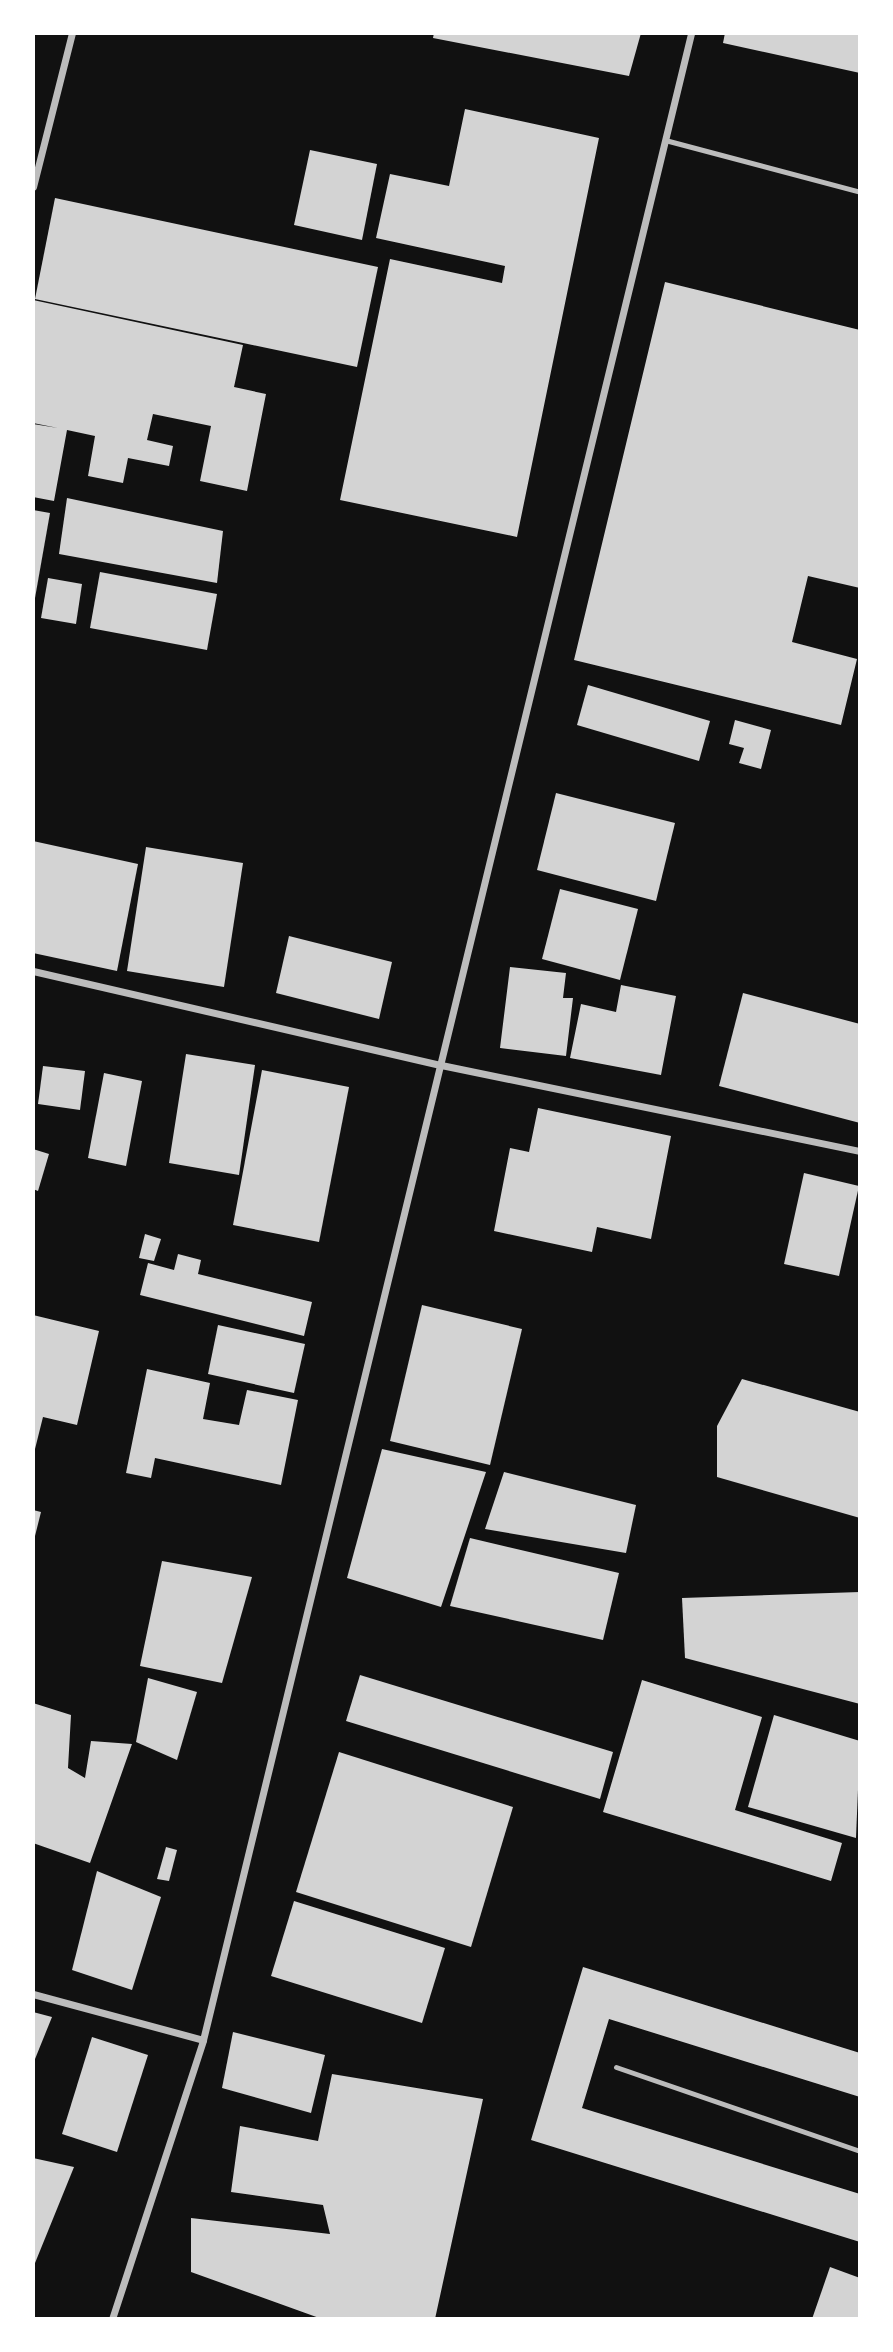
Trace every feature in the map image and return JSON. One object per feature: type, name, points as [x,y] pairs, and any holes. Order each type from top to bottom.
[{"type":"street","points":[[33,187],[72,33]]},
{"type":"street","points":[[112,2319],[203,2040],[691,33]]},
{"type":"street","points":[[33,971],[441,1065],[860,1152]]},
{"type":"street","points":[[33,1994],[203,2040]]},
{"type":"lane","points":[[665,140],[860,192]]},
{"type":"lane","points":[[616,2067],[860,2151]]},
{"type":"building","points":[[434,33],[641,33],[629,76],[433,38]]},
{"type":"building","points":[[725,33],[860,33],[860,73],[723,43]]},
{"type":"building","points":[[465,109],[599,138],[517,537],[340,500],[390,259],[502,283],[505,266],[376,238],[390,174],[449,186]]},
{"type":"building","points":[[310,150],[377,164],[362,240],[294,225]]},
{"type":"building","points":[[55,198],[378,267],[357,367],[35,299]]},
{"type":"building","points":[[665,282],[860,330],[860,588],[808,576],[792,642],[857,659],[841,725],[574,660]]},
{"type":"building","points":[[33,300],[243,345],[234,387],[266,394],[247,491],[200,481],[211,426],[153,414],[147,440],[173,446],[169,466],[128,458],[123,483],[88,476],[95,436],[67,430],[54,501],[33,497],[33,424],[58,428],[33,423]]},
{"type":"building","points":[[67,498],[223,531],[217,583],[59,554]]},
{"type":"building","points":[[33,510],[50,513],[35,598],[33,598]]},
{"type":"building","points":[[100,572],[217,594],[207,650],[90,628]]},
{"type":"building","points":[[48,578],[82,584],[76,624],[41,618]]},
{"type":"building","points":[[588,685],[710,721],[699,761],[577,725]]},
{"type":"building","points":[[735,720],[771,730],[761,769],[739,763],[744,748],[729,744]]},
{"type":"building","points":[[556,793],[675,823],[656,901],[537,870]]},
{"type":"building","points":[[33,841],[138,864],[117,971],[33,953]]},
{"type":"building","points":[[146,847],[243,863],[224,987],[127,971]]},
{"type":"building","points":[[560,889],[638,909],[620,980],[542,959]]},
{"type":"building","points":[[289,936],[392,962],[379,1019],[276,993]]},
{"type":"building","points":[[510,967],[566,973],[563,998],[573,998],[566,1056],[500,1048]]},
{"type":"building","points":[[621,985],[676,996],[661,1075],[570,1058],[581,1004],[616,1012]]},
{"type":"building","points":[[743,993],[860,1024],[860,1123],[719,1086]]},
{"type":"building","points":[[186,1054],[255,1065],[239,1175],[169,1163]]},
{"type":"building","points":[[43,1066],[85,1071],[80,1110],[38,1104]]},
{"type":"building","points":[[262,1070],[349,1087],[319,1242],[233,1225]]},
{"type":"building","points":[[104,1073],[142,1081],[126,1166],[88,1158]]},
{"type":"building","points":[[538,1108],[671,1136],[651,1239],[597,1227],[592,1252],[494,1231],[510,1148],[529,1152]]},
{"type":"building","points":[[33,1149],[49,1154],[38,1191],[33,1189]]},
{"type":"building","points":[[804,1173],[859,1186],[839,1276],[784,1264]]},
{"type":"building","points":[[145,1234],[161,1239],[154,1261],[139,1258]]},
{"type":"building","points":[[178,1254],[201,1260],[198,1274],[312,1302],[304,1336],[140,1295],[148,1263],[174,1270]]},
{"type":"building","points":[[422,1305],[522,1329],[490,1465],[390,1441]]},
{"type":"building","points":[[33,1315],[99,1331],[77,1425],[43,1417],[34,1453]]},
{"type":"building","points":[[218,1325],[305,1344],[294,1393],[208,1374]]},
{"type":"building","points":[[147,1369],[210,1383],[203,1419],[239,1425],[247,1390],[298,1400],[281,1485],[155,1458],[151,1478],[126,1473]]},
{"type":"building","points":[[742,1379],[860,1412],[860,1518],[717,1477],[717,1426]]},
{"type":"building","points":[[382,1449],[486,1472],[441,1607],[347,1578]]},
{"type":"building","points":[[504,1472],[636,1505],[626,1553],[485,1529]]},
{"type":"building","points":[[33,1510],[41,1512],[34,1540],[33,1540]]},
{"type":"building","points":[[470,1538],[619,1573],[603,1640],[450,1606]]},
{"type":"building","points":[[162,1561],[252,1577],[222,1683],[140,1666]]},
{"type":"building","points":[[860,1592],[860,1704],[685,1658],[682,1598]]},
{"type":"building","points":[[360,1675],[613,1752],[600,1799],[346,1721]]},
{"type":"building","points":[[148,1678],[197,1692],[177,1760],[136,1742]]},
{"type":"building","points":[[642,1680],[762,1717],[735,1810],[842,1843],[831,1881],[603,1812]]},
{"type":"building","points":[[33,1703],[71,1715],[68,1768],[85,1778],[91,1741],[132,1744],[90,1863],[33,1843]]},
{"type":"building","points":[[774,1715],[860,1741],[856,1838],[748,1807]]},
{"type":"building","points":[[339,1752],[513,1807],[471,1947],[296,1892]]},
{"type":"building","points":[[166,1847],[177,1850],[169,1881],[157,1879]]},
{"type":"building","points":[[97,1871],[161,1897],[132,1990],[72,1970]]},
{"type":"building","points":[[294,1901],[445,1948],[422,2023],[271,1976]]},
{"type":"building","points":[[583,1967],[860,2053],[860,2097],[609,2019],[582,2108],[860,2194],[860,2242],[531,2140]]},
{"type":"building","points":[[33,2012],[52,2017],[33,2064]]},
{"type":"building","points":[[233,2032],[325,2055],[311,2113],[222,2088]]},
{"type":"building","points":[[92,2037],[148,2055],[117,2152],[62,2134]]},
{"type":"building","points":[[332,2074],[483,2099],[435,2319],[322,2319],[191,2272],[191,2218],[330,2234],[323,2205],[231,2192],[240,2126],[318,2141]]},
{"type":"building","points":[[33,2158],[74,2167],[33,2268]]},
{"type":"building","points":[[830,2267],[860,2278],[860,2319],[812,2319]]}]
